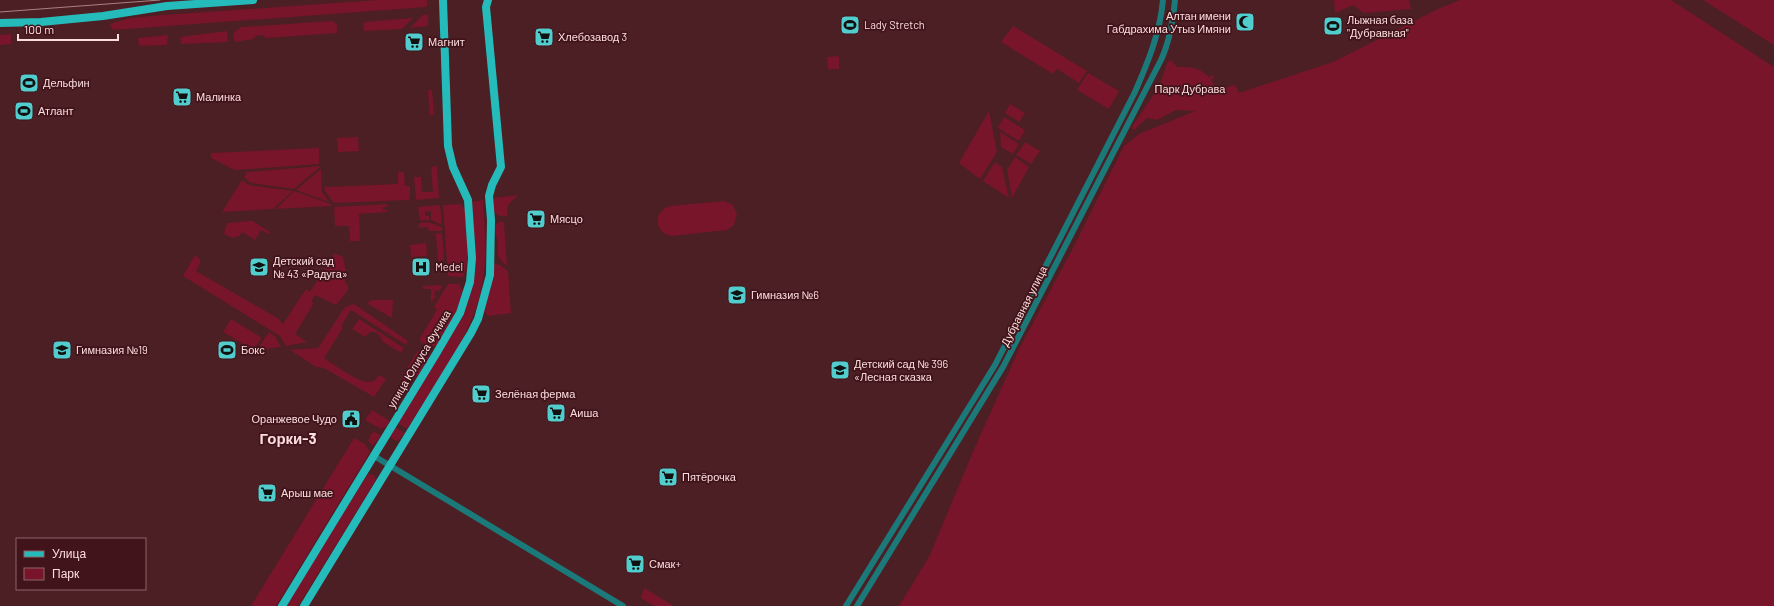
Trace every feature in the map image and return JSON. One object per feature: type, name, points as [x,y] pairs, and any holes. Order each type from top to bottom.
[{"type":"main road","points":[[0,23],[41,22],[103,16],[167,6],[253,0]]},
{"type":"main road","name":"улица Юлиуса Фучика","points":[[282,606],[460,313],[470,282],[472,258],[468,200],[453,167],[448,146],[443,0]]},
{"type":"main road","points":[[304,606],[471,333],[478,319],[487,290],[490,275],[489,196],[492,185],[501,167],[486,7],[488,0]]},
{"type":"street","name":"Дубравная улица","points":[[846,606],[1001,353],[1135,92],[1152,51],[1162,16],[1163,0]]},
{"type":"street","name":"Дубравная улица","points":[[857,606],[1009,358],[1164,53],[1172,24],[1175,0]]},
{"type":"street","points":[[374,456],[623,606]]},
{"type":"green space","points":[[378,0],[427,0],[427,5],[426,7],[113,30],[110,24],[130,18],[163,15]]},
{"type":"green space","points":[[1334,0],[1409,0],[1411,9],[1364,13],[1353,5],[1335,13]]},
{"type":"green space","name":"Парк Дубрава","points":[[1460,0],[1671,0],[1774,67],[1774,606],[899,606],[929,557],[975,447],[1019,349],[1073,248],[1124,146],[1139,134],[1195,111],[1176,110],[1157,120],[1147,118],[1134,130],[1131,128],[1159,87],[1168,61],[1172,61],[1177,67],[1198,69],[1209,77],[1213,75],[1214,78],[1211,80],[1218,90],[1235,85],[1239,93],[1333,62],[1438,9]]},
{"type":"green space","points":[[1703,0],[1774,0],[1774,45]]},
{"type":"green space","points":[[426,14],[428,16],[428,26],[410,28],[423,15]]},
{"type":"green space","points":[[413,18],[402,29],[364,31],[363,24],[365,22]]},
{"type":"green space","points":[[333,21],[337,25],[337,33],[266,38],[263,35],[256,36],[253,39],[235,42],[233,37],[235,32],[241,27]]},
{"type":"green space","points":[[1013,26],[1087,71],[1079,83],[1057,69],[1053,74],[1001,42]]},
{"type":"green space","points":[[227,31],[228,42],[181,44],[180,37]]},
{"type":"green space","points":[[11,34],[11,44],[0,45],[0,35]]},
{"type":"green space","points":[[168,35],[167,45],[139,46],[138,38]]},
{"type":"green space","points":[[839,56],[839,69],[828,69],[827,57]]},
{"type":"green space","points":[[1088,73],[1119,91],[1109,109],[1077,90]]},
{"type":"green space","points":[[428,90],[432,90],[434,115],[430,115]]},
{"type":"green space","points":[[1010,104],[1025,113],[1019,122],[1005,113]]},
{"type":"green space","points":[[989,111],[997,152],[980,179],[959,163]]},
{"type":"green space","points":[[1004,117],[1025,130],[1019,141],[998,128]]},
{"type":"green space","points":[[1000,132],[1019,144],[1013,154],[1001,147]]},
{"type":"green space","points":[[358,137],[359,151],[338,152],[337,138]]},
{"type":"green space","points":[[1025,142],[1040,151],[1031,164],[1016,155]]},
{"type":"green space","points":[[319,148],[319,164],[235,170],[211,158],[211,153]]},
{"type":"green space","points":[[1015,157],[1029,167],[1012,198],[1007,170]]},
{"type":"green space","points":[[995,162],[1002,167],[1009,198],[983,181]]},
{"type":"green space","points":[[321,166],[294,189],[251,183],[244,177],[247,172]]},
{"type":"green space","points":[[437,166],[439,198],[416,200],[414,177],[421,177],[422,192],[433,192],[431,167]]},
{"type":"green space","points":[[321,169],[322,192],[329,202],[296,190]]},
{"type":"green space","points":[[398,172],[404,172],[405,186],[410,186],[409,200],[334,203],[325,191],[324,187],[398,184]]},
{"type":"green space","points":[[242,180],[249,185],[293,191],[273,209],[222,212]]},
{"type":"green space","points":[[294,191],[331,204],[332,206],[276,209]]},
{"type":"green space","points":[[518,195],[508,205],[507,216],[500,216],[493,212],[493,198]]},
{"type":"green space","points":[[483,200],[485,223],[485,268],[476,309],[460,345],[407,429],[398,423],[463,315],[475,249],[472,202]]},
{"type":"green space","points":[[724,201],[732,204],[737,214],[734,225],[727,230],[671,236],[661,231],[659,228],[659,214],[665,208],[671,206]]},
{"type":"green space","points":[[387,204],[387,207],[383,207],[383,210],[387,210],[387,212],[359,214],[360,241],[350,241],[349,226],[335,226],[334,207]]},
{"type":"green space","points":[[460,204],[465,209],[467,243],[467,261],[463,277],[448,276],[443,205]]},
{"type":"green space","points":[[440,205],[442,225],[431,220],[431,211],[425,212],[425,216],[429,216],[430,220],[420,220],[418,207]]},
{"type":"green space","points":[[253,221],[270,232],[269,234],[261,230],[255,240],[242,232],[239,237],[237,236],[233,238],[224,234],[228,223]]},
{"type":"green space","points":[[428,222],[442,227],[442,231],[429,231],[428,227],[419,228],[419,223]]},
{"type":"green space","points":[[500,222],[504,222],[507,266],[498,256],[498,243],[493,228],[493,226]]},
{"type":"green space","points":[[442,233],[444,260],[438,261],[436,235],[434,234]]},
{"type":"green space","points":[[426,243],[427,256],[411,257],[410,245]]},
{"type":"green space","points":[[333,253],[343,257],[346,272],[345,283],[348,285],[348,290],[336,305],[315,295],[311,301],[314,303],[295,334],[307,342],[286,346],[280,336],[183,276],[195,255],[200,259],[200,263],[196,271],[279,319],[283,324],[306,289],[310,292],[333,257]]},
{"type":"green space","points":[[493,265],[500,265],[508,271],[511,313],[488,316],[484,311]]},
{"type":"green space","points":[[448,284],[459,284],[463,291],[456,312],[439,342],[435,346],[428,346],[420,341],[420,338],[437,310],[434,307]]},
{"type":"green space","points":[[442,285],[439,292],[436,290],[434,294],[436,296],[431,303],[431,289],[423,289],[423,286]]},
{"type":"green space","points":[[393,300],[392,318],[368,304],[369,301]]},
{"type":"green space","points":[[354,304],[408,341],[406,345],[351,310],[341,326],[343,328],[324,358],[359,380],[369,382],[376,379],[379,375],[386,379],[374,397],[324,368],[316,367],[290,350],[318,348],[345,307]]},
{"type":"green space","points":[[231,319],[262,338],[253,350],[223,332]]},
{"type":"green space","points":[[359,319],[404,348],[401,353],[382,341],[380,336],[375,332],[370,332],[365,337],[352,329]]},
{"type":"green space","points":[[269,332],[275,336],[281,347],[257,350]]},
{"type":"green space","points":[[420,350],[426,353],[428,358],[419,374],[413,379],[409,376],[405,383],[402,377],[417,352]]},
{"type":"green space","points":[[372,410],[390,421],[387,426],[381,429],[365,420]]},
{"type":"green space","points":[[395,427],[405,433],[398,441],[394,440],[390,436]]},
{"type":"green space","points":[[374,432],[381,435],[373,446],[368,441],[371,434]]},
{"type":"green space","points":[[354,438],[365,444],[370,452],[276,606],[251,606]]},
{"type":"green space","points":[[368,474],[374,475],[376,480],[298,606],[285,606]]},
{"type":"green space","points":[[644,588],[674,606],[654,606],[641,598]]},
{"type":"tram line","points":[[0,12],[160,0]]},
{"type":"place","name":"Алтан имени Габдрахима Утыз Имяни","points":[[1245,22]]},
{"type":"place","name":"Lady Stretch","points":[[850,25]]},
{"type":"place","name":"Лыжная база \"Дубравная\"","points":[[1333,26]]},
{"type":"place","name":"Хлебозавод 3","points":[[544,37]]},
{"type":"place","name":"Магнит","points":[[414,42]]},
{"type":"place","name":"Дельфин","points":[[29,83]]},
{"type":"place","name":"Малинка","points":[[182,97]]},
{"type":"place","name":"Атлант","points":[[24,111]]},
{"type":"place","name":"Мясцо","points":[[536,219]]},
{"type":"place","name":"Детский сад № 43 «Радуга»","points":[[259,267]]},
{"type":"place","name":"Medel","points":[[421,267]]},
{"type":"place","name":"Гимназия №6","points":[[737,295]]},
{"type":"place","name":"Гимназия №19","points":[[62,350]]},
{"type":"place","name":"Бокс","points":[[227,350]]},
{"type":"place","name":"Детский сад № 396 «Лесная сказка","points":[[840,370]]},
{"type":"place","name":"Зелёная ферма","points":[[481,394]]},
{"type":"place","name":"Аиша","points":[[556,413]]},
{"type":"place","name":"Оранжевое Чудо","points":[[351,419]]},
{"type":"place","name":"Пятёрочка","points":[[668,477]]},
{"type":"place","name":"Арыш мае","points":[[267,493]]},
{"type":"place","name":"Смак+","points":[[635,564]]},
{"type":"district","name":"Горки-3","points":[[288,439]]}]
